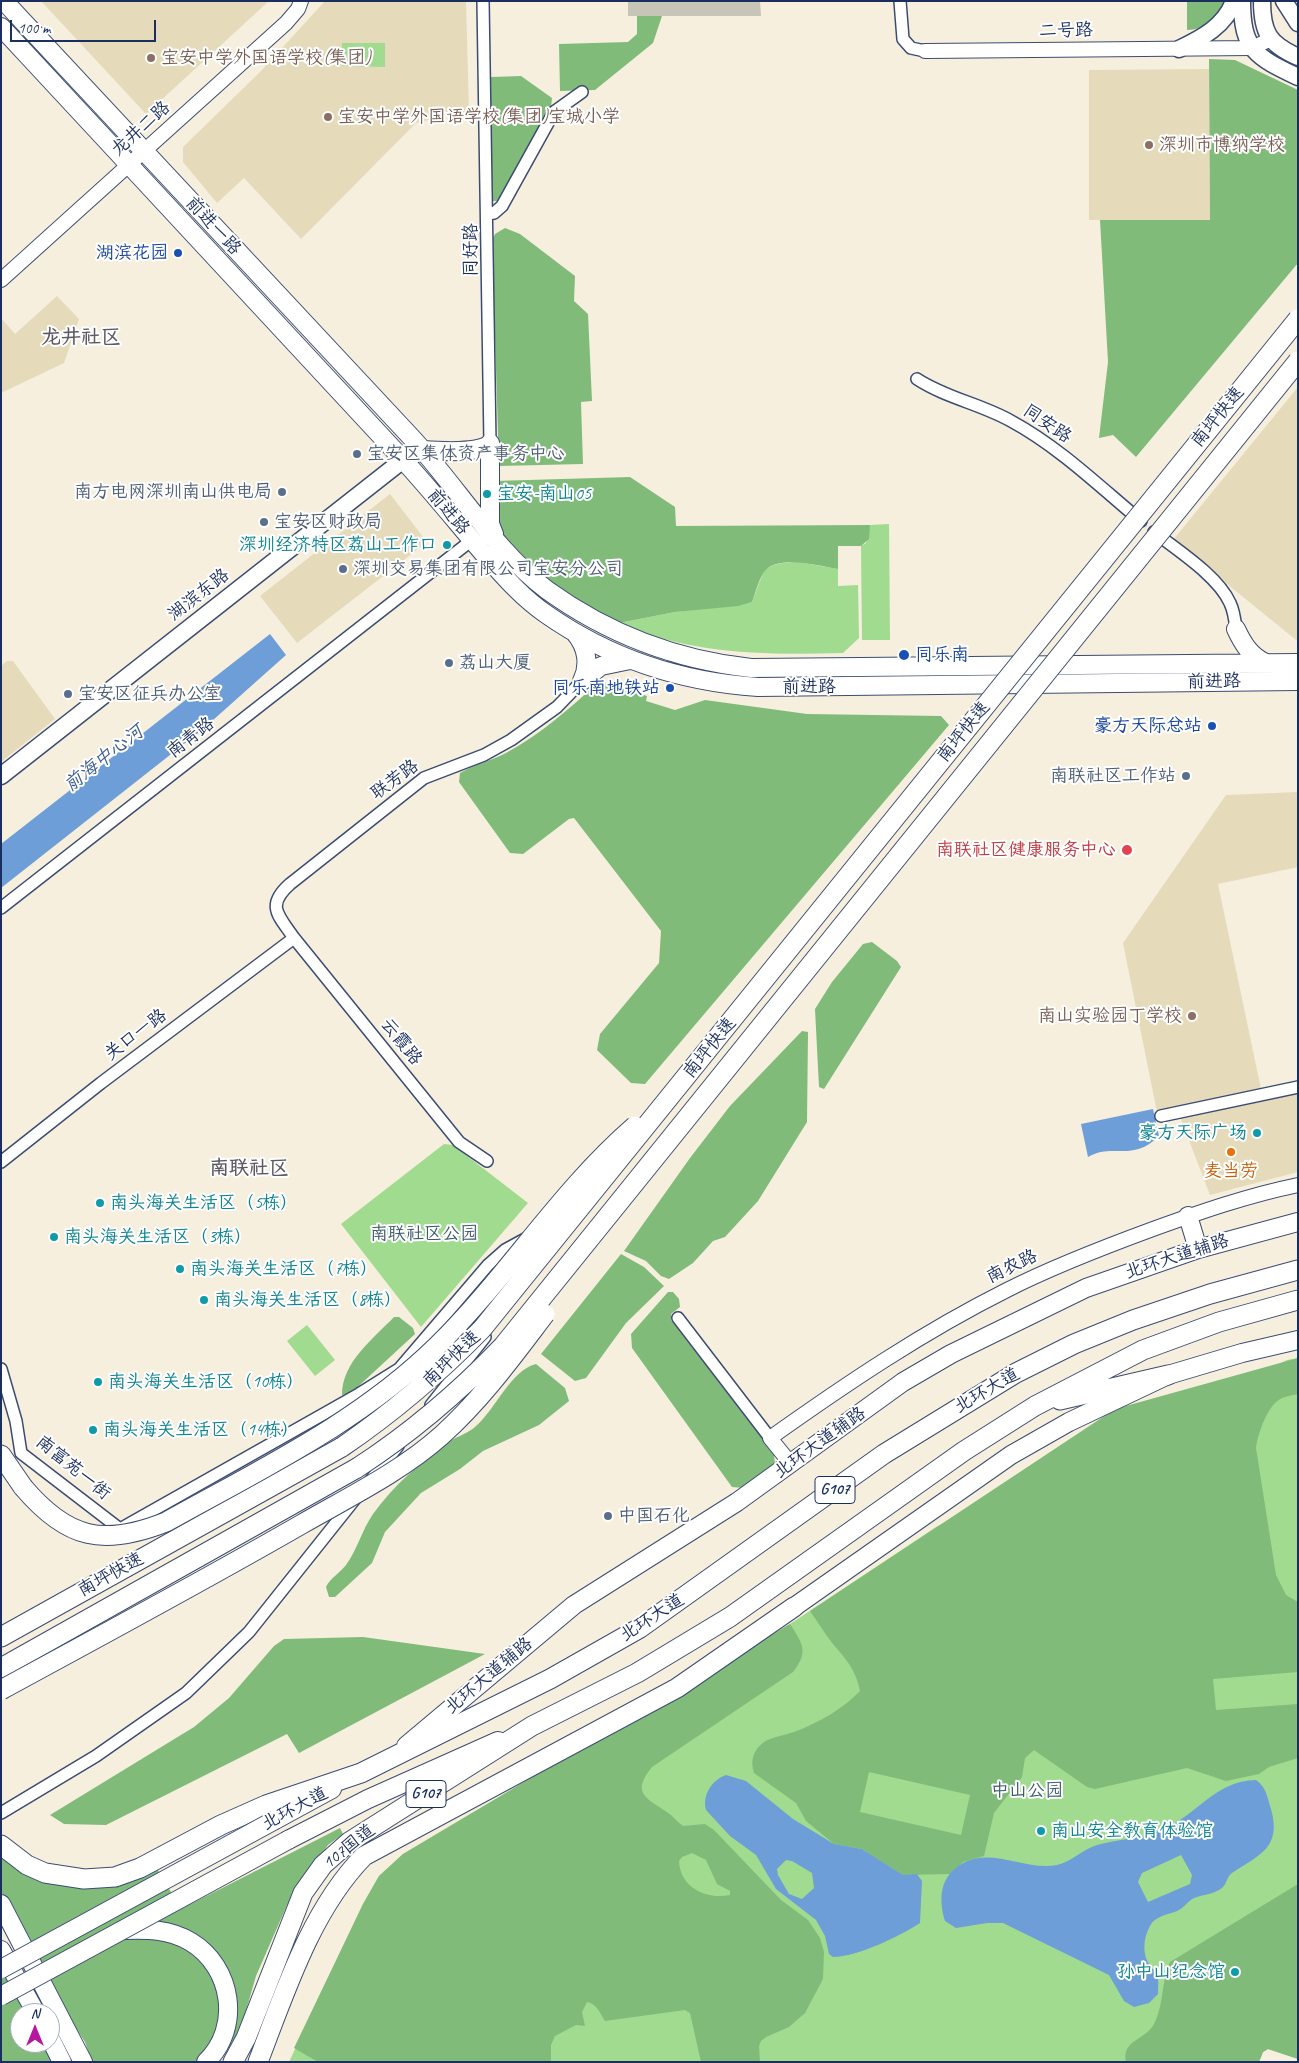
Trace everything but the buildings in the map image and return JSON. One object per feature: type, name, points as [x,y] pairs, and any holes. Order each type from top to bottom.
[{"type":"highway","name":"南坪快速","points":[[1,1637],[342,1447],[382,1420],[426,1385],[482,1329],[1298,319]]},
{"type":"highway","name":"南坪快速","points":[[1,1668],[357,1468],[398,1442],[442,1407],[485,1365],[599,1229],[1298,361]]},
{"type":"highway","points":[[1,1455],[39,1506],[57,1521],[78,1531],[99,1536],[121,1536],[166,1522],[331,1429],[370,1404],[401,1378],[467,1315],[563,1197],[592,1166],[676,1091]]},
{"type":"highway","points":[[1,1690],[351,1496],[410,1460],[441,1436],[489,1387],[558,1295],[599,1229]]},
{"type":"highway","name":"北环大道","points":[[270,1812],[394,1757],[550,1678],[640,1628],[884,1454],[1016,1373],[1074,1344],[1133,1320],[1210,1294],[1298,1270]]},
{"type":"highway","name":"北环大道","points":[[532,1726],[637,1672],[730,1617],[964,1451],[1035,1406],[1143,1350],[1219,1322],[1298,1300]]},
{"type":"highway","points":[[1035,1406],[1168,1375]]},
{"type":"highway","points":[[1,1625],[88,1588]]},
{"type":"highway","points":[[258,2062],[288,1986],[330,1899],[341,1882],[364,1856],[677,1688],[794,1607]]},
{"type":"highway","name":"107国道","points":[[233,2062],[246,2038],[303,1893],[323,1865],[349,1842],[532,1726]]},
{"type":"highway","name":"G107","points":[[1,1845],[27,1865],[66,1878],[100,1879],[128,1874],[221,1825],[270,1812]]},
{"type":"main road","name":"前进一路","points":[[4,1],[423,450]]},
{"type":"main road","points":[[1179,49],[1217,27],[1230,12],[1234,1]]},
{"type":"main road","points":[[1242,1],[1243,31],[1252,48],[1266,61],[1298,77]]},
{"type":"main road","points":[[1262,1],[1263,25],[1271,39],[1278,47],[1298,57]]},
{"type":"main road","points":[[1284,1],[1298,22]]},
{"type":"main road","name":"前进一路","points":[[1,27],[404,460]]},
{"type":"main road","points":[[423,450],[441,451],[485,448],[490,443]]},
{"type":"main road","points":[[490,443],[490,524],[495,537]]},
{"type":"main road","name":"湖滨东路","points":[[1,776],[404,460],[423,450]]},
{"type":"main road","name":"前进路","points":[[423,450],[522,568],[544,587],[603,624],[667,651],[700,661],[751,668],[1298,663]]},
{"type":"main road","name":"前进路","points":[[404,460],[509,582],[531,603],[574,633],[633,660],[708,682],[758,687],[1298,681]]},
{"type":"main road","points":[[531,603],[538,604],[544,602],[547,596],[544,587]]},
{"type":"main road","points":[[558,622],[554,617],[556,607],[561,603],[569,604]]},
{"type":"main road","points":[[1236,629],[1245,646],[1259,660],[1266,663]]},
{"type":"main road","points":[[1215,664],[1232,646],[1236,629]]},
{"type":"main road","points":[[574,633],[584,647],[586,656],[585,675],[582,681]]},
{"type":"main road","points":[[582,681],[601,666],[611,662],[633,660]]},
{"type":"main road","points":[[1188,1216],[1198,1249]]},
{"type":"main road","name":"北环大道辅路","points":[[394,1757],[574,1605],[737,1502],[903,1382],[951,1354],[1086,1288],[1198,1249],[1298,1222]]},
{"type":"main road","points":[[794,1607],[1011,1455],[1069,1422],[1168,1375],[1242,1353],[1298,1340]]},
{"type":"main road","name":"北环大道","points":[[1,1996],[288,1840],[368,1799],[532,1726]]},
{"type":"main road","name":"北环大道","points":[[1,1969],[270,1812]]},
{"type":"main road","points":[[1,1904],[84,2062]]},
{"type":"main road","points":[[123,1930],[147,1929],[168,1932],[190,1941],[206,1953],[221,1976],[226,1989],[228,2010],[226,2027],[220,2043],[206,2062]]},
{"type":"main road","points":[[1,1950],[30,2003]]},
{"type":"main road","points":[[72,2038],[93,2062]]},
{"type":"street","name":"龙井二路","points":[[1,280],[286,23],[301,1]]},
{"type":"street","points":[[483,1],[488,214]]},
{"type":"street","name":"二号路","points":[[900,1],[903,39],[911,48],[925,51],[1252,48],[1271,39]]},
{"type":"street","name":"同好路","points":[[490,443],[488,214],[494,213],[502,206],[554,112],[582,92]]},
{"type":"street","name":"同安路","points":[[917,379],[935,390],[977,405],[1034,434],[1143,522]]},
{"type":"street","points":[[1153,531],[1225,593],[1231,604],[1236,629]]},
{"type":"street","name":"南青路","points":[[1,908],[472,540]]},
{"type":"street","name":"联芳路","points":[[294,938],[276,911],[276,900],[283,890],[424,778],[484,755],[512,740],[557,707],[582,681]]},
{"type":"street","points":[[1,1813],[96,1756],[186,1693],[249,1632],[959,742]]},
{"type":"street","name":"云霞路","points":[[294,938],[459,1142],[487,1161]]},
{"type":"street","name":"关口一路","points":[[1,1162],[101,1083],[294,938]]},
{"type":"street","points":[[1161,1116],[1298,1087]]},
{"type":"street","name":"南农路","points":[[770,1438],[870,1368],[974,1307],[1053,1268],[1188,1216],[1298,1185]]},
{"type":"street","name":"南富苑一街","points":[[1,1368],[16,1421],[21,1453],[120,1529],[359,1394],[399,1369],[488,1264],[505,1250],[540,1231],[585,1212]]},
{"type":"street","points":[[678,1318],[790,1464]]},
{"type":"street","points":[[1,1447],[10,1460],[21,1453]]},
{"type":"shaded area","name":"宝安中学外国语学校(集团)","points":[[41,1],[269,1],[146,114]]},
{"type":"shaded area","name":"宝安中学外国语学校(集团)宝城小学","points":[[325,1],[466,1],[469,111],[416,123],[301,239],[244,178],[217,203],[183,162],[183,147],[260,72]]},
{"type":"shaded area","points":[[628,1],[760,1],[761,16],[628,16]]},
{"type":"shaded area","name":"深圳市博纳学校","points":[[1209,69],[1210,220],[1089,220],[1089,70]]},
{"type":"shaded area","points":[[57,296],[79,319],[64,363],[1,393],[1,318],[15,334]]},
{"type":"shaded area","points":[[1298,387],[1298,640],[1296,640],[1173,540]]},
{"type":"shaded area","name":"深圳交易集团有限公司宝安分公司","points":[[390,494],[427,542],[297,643],[260,596]]},
{"type":"shaded area","points":[[7,661],[13,661],[55,719],[1,762],[1,666]]},
{"type":"shaded area","name":"南山实验园丁学校","points":[[1298,792],[1298,867],[1218,884],[1261,1089],[1157,1112],[1123,943],[1226,795]]},
{"type":"shaded area","points":[[1298,1092],[1298,1172],[1210,1195],[1180,1117]]},
{"type":"green space","points":[[1187,1],[1227,1],[1211,22],[1199,28],[1187,30]]},
{"type":"green space","points":[[637,16],[662,16],[653,43],[595,90],[560,91],[559,44],[628,42],[637,34]]},
{"type":"green space","points":[[342,43],[385,43],[385,67],[342,66]]},
{"type":"green space","points":[[1209,59],[1235,60],[1298,90],[1298,263],[1136,457],[1113,435],[1099,438],[1108,362],[1100,220],[1210,220]]},
{"type":"green space","points":[[521,76],[552,98],[551,107],[499,201],[490,201],[488,81],[491,77]]},
{"type":"green space","points":[[505,228],[520,234],[575,276],[574,301],[588,314],[592,401],[581,402],[583,464],[499,466],[492,240],[495,234]]},
{"type":"green space","points":[[630,477],[675,507],[676,526],[870,525],[869,539],[861,546],[838,546],[838,569],[790,562],[772,566],[761,577],[752,602],[738,606],[675,612],[619,623],[544,581],[498,534],[494,481]]},
{"type":"green space","points":[[889,524],[890,640],[862,640],[861,546],[866,543],[870,525]]},
{"type":"green space","points":[[798,562],[838,569],[838,586],[858,585],[859,638],[843,653],[786,654],[729,651],[701,647],[646,634],[619,623],[675,612],[752,602],[766,570],[777,564]]},
{"type":"green space","points":[[600,681],[647,696],[646,701],[675,710],[705,700],[807,714],[941,716],[949,725],[645,1084],[631,1083],[597,1050],[600,1034],[659,963],[661,931],[574,818],[569,819],[523,854],[510,853],[459,782],[460,773],[519,746],[543,729]]},
{"type":"green space","points":[[872,942],[897,961],[901,967],[824,1089],[819,1087],[815,1009],[832,982],[863,944]]},
{"type":"green space","points":[[802,1031],[808,1032],[807,1122],[758,1201],[725,1237],[713,1241],[693,1263],[669,1279],[661,1276],[646,1261],[624,1251],[690,1158],[730,1106]]},
{"type":"green space","name":"南联社区公园","points":[[444,1144],[453,1145],[528,1203],[421,1327],[341,1224]]},
{"type":"green space","points":[[621,1254],[644,1267],[664,1286],[626,1323],[586,1378],[575,1381],[541,1354]]},
{"type":"green space","points":[[668,1292],[673,1292],[679,1299],[680,1307],[671,1314],[671,1320],[774,1454],[775,1464],[744,1488],[732,1487],[632,1348],[631,1334]]},
{"type":"green space","points":[[394,1317],[399,1317],[413,1328],[415,1334],[350,1394],[342,1395],[343,1383],[353,1362],[368,1343]]},
{"type":"green space","points":[[307,1325],[335,1360],[315,1376],[287,1341]]},
{"type":"green space","name":"中山公园","points":[[1298,1358],[1298,2059],[1268,2049],[1263,2052],[1259,2062],[289,2062],[363,1904],[379,1876],[403,1854],[790,1624],[936,1527],[1287,1360]]},
{"type":"green space","points":[[1298,1358],[1298,1394],[1282,1398],[1272,1406],[1261,1427],[1256,1448],[1276,1575],[1286,1595],[1298,1602],[1298,1672],[1213,1679],[1216,1710],[1298,1704],[1298,1758],[1269,1767],[1259,1774],[1226,1781],[1187,1768],[1095,1789],[1087,1787],[1034,1750],[1025,1758],[1022,1777],[994,1813],[984,1856],[963,1862],[950,1874],[903,1875],[862,1849],[834,1844],[806,1821],[796,1803],[754,1773],[752,1764],[755,1752],[764,1742],[821,1720],[838,1710],[860,1691],[850,1665],[810,1611],[1115,1409]],"holes":[[[869,1772],[970,1795],[961,1835],[860,1812]]]},
{"type":"green space","points":[[536,1364],[565,1388],[569,1401],[539,1425],[483,1451],[460,1469],[421,1493],[385,1532],[372,1563],[335,1597],[329,1597],[326,1587],[346,1565],[369,1520],[381,1504],[408,1474],[450,1441],[467,1433],[476,1426],[511,1382],[527,1368]]},
{"type":"green space","points":[[790,1624],[798,1637],[803,1653],[793,1672],[652,1767],[642,1785],[642,1791],[650,1801],[671,1815],[683,1826],[705,1824],[714,1830],[781,1900],[808,1920],[820,1938],[824,1952],[823,1979],[805,2013],[789,2027],[761,2041],[759,2046],[760,2062],[701,2062],[690,2013],[685,2010],[605,2021],[596,2007],[587,2002],[582,2012],[585,2026],[576,2025],[555,2036],[551,2045],[551,2062],[318,2062],[294,2048],[363,1904],[379,1876],[403,1854]],"holes":[[[692,1853],[706,1860],[717,1884],[730,1891],[730,1895],[712,1896],[704,1894],[696,1890],[684,1878],[679,1861],[682,1857]]]},
{"type":"green space","points":[[363,1637],[485,1654],[299,1753],[287,1734],[106,1825],[64,1824],[50,1815],[194,1727],[229,1698],[274,1646],[284,1639]]},
{"type":"green space","points":[[340,1828],[343,1834],[328,1845],[287,1905],[256,1976],[241,2028],[219,2062],[92,2062],[85,2042],[68,2016],[1,1892],[1,1855],[49,1882],[156,1867],[181,1909]]},
{"type":"green space","points":[[1298,1884],[1298,2059],[1268,2049],[1263,2052],[1259,2062],[1126,2062],[1125,2055],[1127,2049],[1146,2034],[1154,2024],[1170,1962]]},
{"type":"green space","points":[[1,1962],[24,2003],[10,2003],[10,2053],[52,2053],[57,2062],[1,2062]]},
{"type":"water","points":[[270,634],[286,655],[203,729],[1,888],[1,844]]},
{"type":"water","points":[[1153,1109],[1159,1136],[1149,1144],[1131,1151],[1106,1151],[1088,1157],[1081,1124]]},
{"type":"water","points":[[726,1775],[746,1781],[793,1819],[834,1844],[862,1849],[903,1875],[917,1874],[922,1881],[920,1923],[866,1950],[833,1957],[829,1954],[825,1936],[816,1920],[776,1889],[756,1855],[730,1836],[706,1810],[705,1799],[709,1789],[721,1777]],"holes":[[[786,1860],[792,1861],[812,1873],[814,1888],[802,1899],[789,1894],[778,1875],[777,1869]]]},
{"type":"water","points":[[1256,1780],[1265,1790],[1274,1822],[1271,1842],[1259,1855],[1230,1874],[1222,1888],[1213,1893],[1194,1898],[1179,1910],[1159,1917],[1153,1922],[1146,1936],[1144,1946],[1147,1962],[1157,1975],[1158,1994],[1149,2003],[1134,2007],[1124,2001],[1109,1975],[1003,1923],[987,1923],[956,1928],[945,1921],[942,1896],[945,1881],[955,1868],[963,1863],[986,1857],[1033,1865],[1057,1865],[1097,1845],[1164,1829],[1176,1823],[1218,1792],[1242,1782]],"holes":[[[1181,1855],[1192,1875],[1190,1884],[1148,1902],[1138,1882],[1142,1873]]]},
{"type":"place","name":"宝安中学外国语学校(集团)","points":[[151,58]]},
{"type":"place","name":"宝安中学外国语学校(集团)宝城小学","points":[[328,117]]},
{"type":"place","name":"深圳市博纳学校","points":[[1149,145]]},
{"type":"place","name":"湖滨花园","points":[[178,253]]},
{"type":"place","name":"宝安区集体资产事务中心","points":[[357,454]]},
{"type":"place","name":"南方电网深圳南山供电局","points":[[282,492]]},
{"type":"place","name":"宝安-南山05","points":[[487,494]]},
{"type":"place","name":"宝安区财政局","points":[[264,522]]},
{"type":"place","name":"深圳经济特区荔山工作口","points":[[447,545]]},
{"type":"place","name":"深圳交易集团有限公司宝安分公司","points":[[343,569]]},
{"type":"place","name":"同乐南","points":[[904,655]]},
{"type":"place","name":"荔山大厦","points":[[449,663]]},
{"type":"place","name":"同乐南地铁站","points":[[670,688]]},
{"type":"place","name":"宝安区征兵办公室","points":[[68,694]]},
{"type":"place","name":"豪方天际总站","points":[[1212,726]]},
{"type":"place","name":"南联社区工作站","points":[[1186,776]]},
{"type":"place","name":"南联社区健康服务中心","points":[[1127,850]]},
{"type":"place","name":"南山实验园丁学校","points":[[1192,1016]]},
{"type":"place","name":"豪方天际广场","points":[[1257,1133]]},
{"type":"place","name":"麦当劳","points":[[1231,1152]]},
{"type":"place","name":"南头海关生活区（5栋）","points":[[100,1203]]},
{"type":"place","name":"南头海关生活区（3栋）","points":[[54,1237]]},
{"type":"place","name":"南头海关生活区（7栋）","points":[[180,1269]]},
{"type":"place","name":"南头海关生活区（8栋）","points":[[204,1300]]},
{"type":"place","name":"南头海关生活区（10栋）","points":[[98,1382]]},
{"type":"place","name":"南头海关生活区（14栋）","points":[[93,1430]]},
{"type":"place","name":"中国石化","points":[[608,1516]]},
{"type":"place","name":"南山安全教育体验馆","points":[[1041,1831]]},
{"type":"place","name":"孙中山纪念馆","points":[[1235,1972]]},
{"type":"district","name":"龙井社区","points":[[81,338]]},
{"type":"district","name":"南联社区","points":[[249,1169]]},
{"type":"water label","name":"前海中心河","points":[[104,759]]}]
